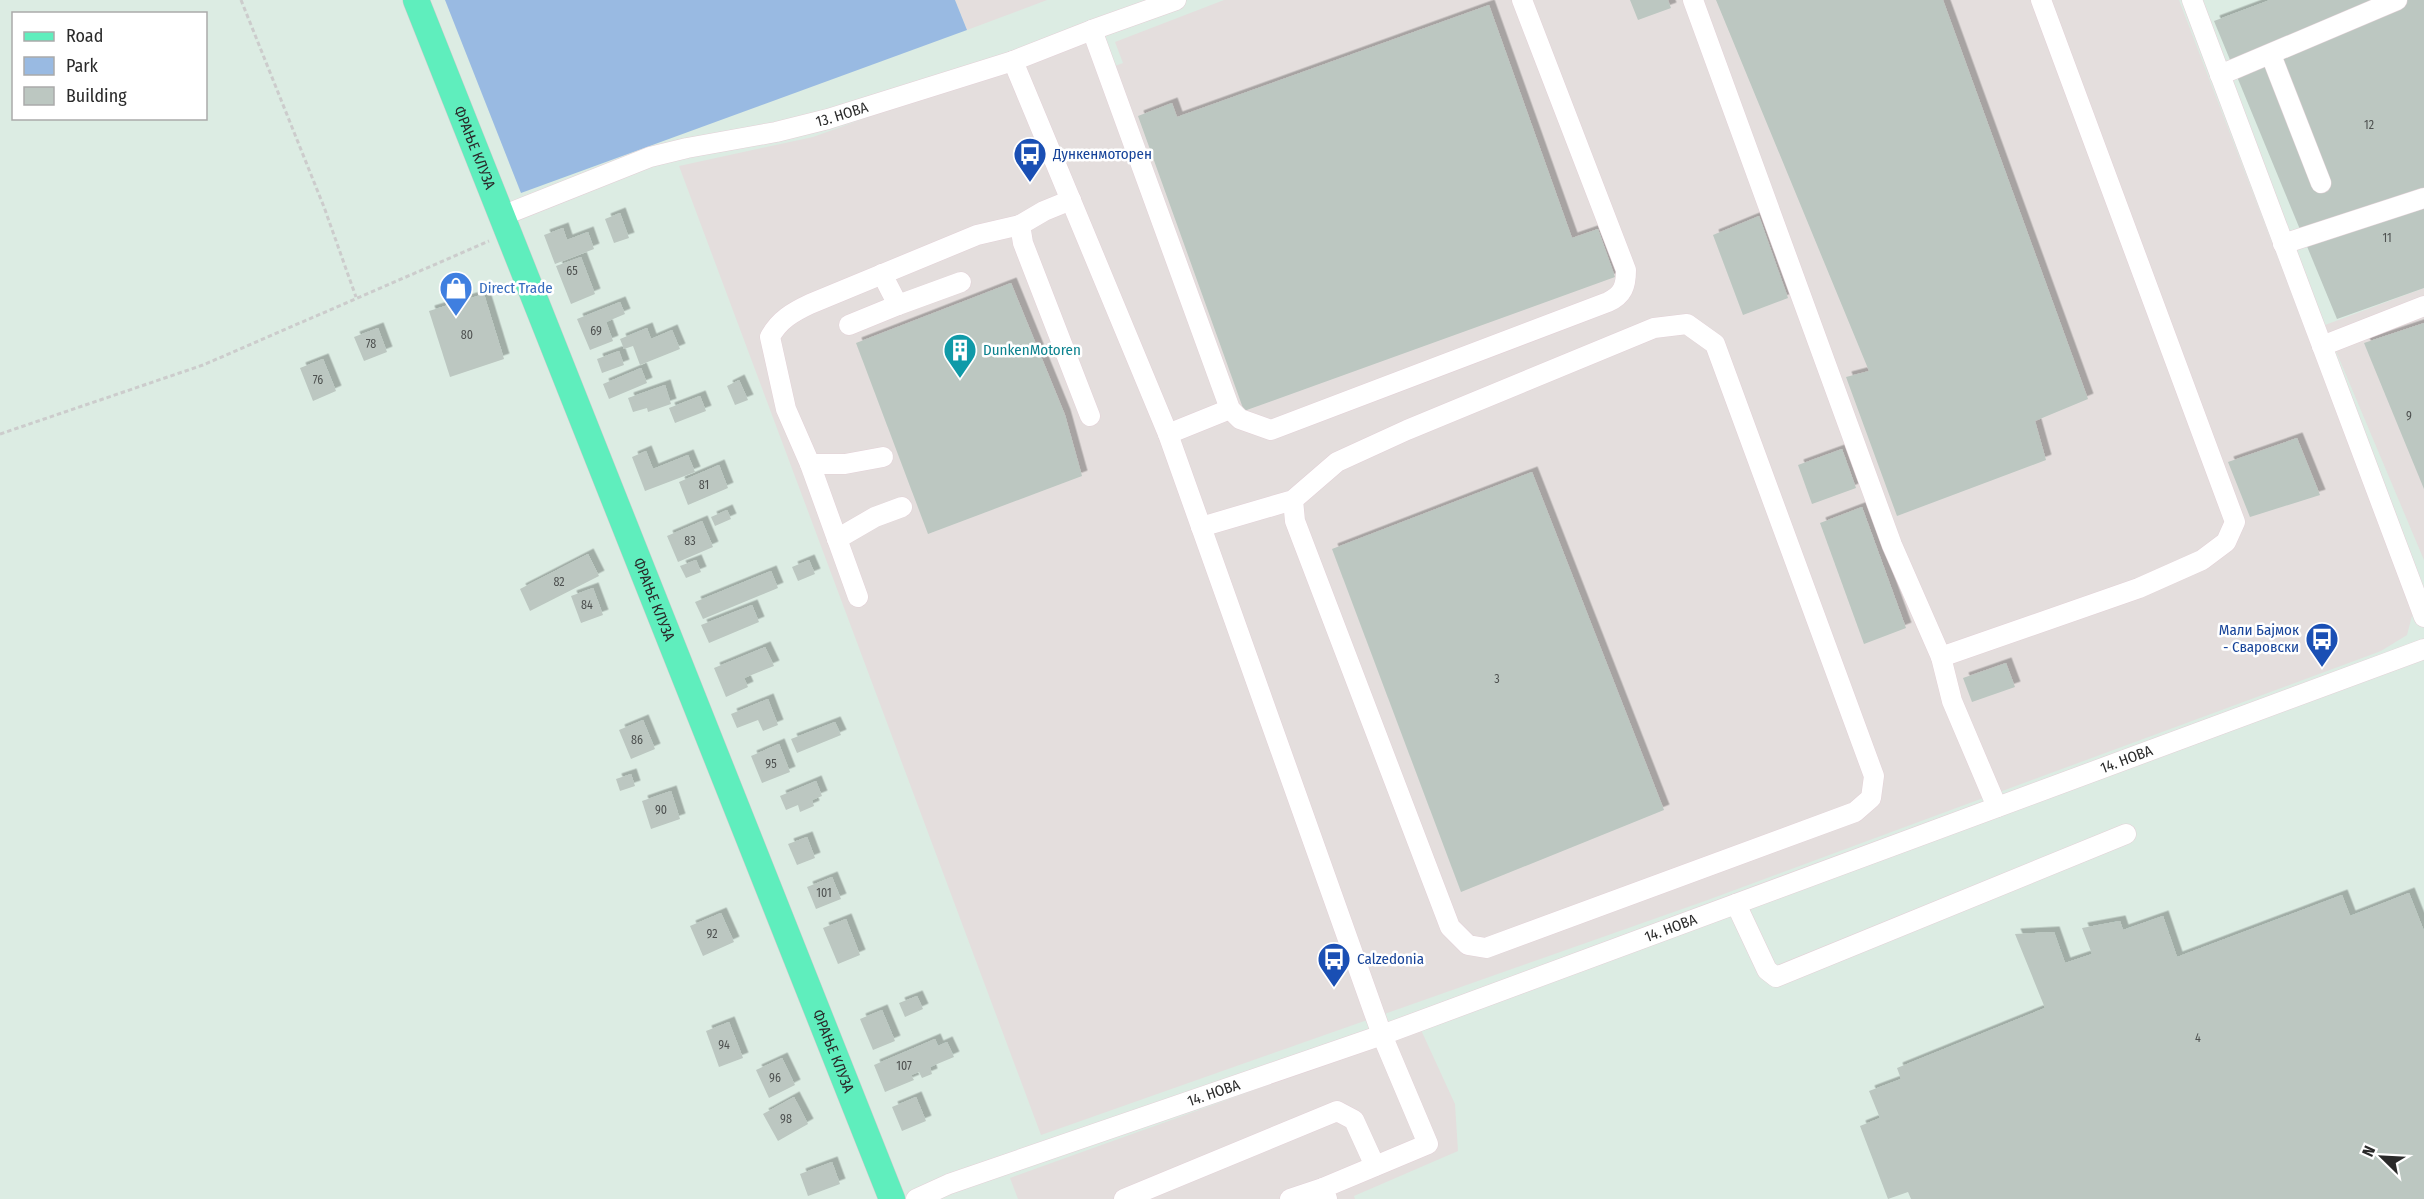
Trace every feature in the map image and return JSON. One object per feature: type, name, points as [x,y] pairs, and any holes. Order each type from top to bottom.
[{"type":"main road","name":"ФРАЊЕ КЛУЗА","points":[[416,0],[892,1199]]},
{"type":"lane","name":"13. НОВА","points":[[505,224],[650,157],[776,132],[828,119],[1013,61],[1176,0]]},
{"type":"lane","points":[[1092,30],[1230,409],[1239,419],[1271,430],[1618,297],[1626,284],[1626,270],[1522,0]]},
{"type":"lane","points":[[1692,0],[1892,545],[1941,657],[1952,700],[1997,807]]},
{"type":"lane","points":[[1941,657],[2139,588],[2202,560],[2226,542],[2235,522],[2041,0]]},
{"type":"lane","points":[[2192,0],[2424,616]]},
{"type":"lane","points":[[2220,75],[2397,0]]},
{"type":"lane","points":[[2271,55],[2321,183]]},
{"type":"lane","points":[[1013,61],[1168,434],[1383,1035],[1428,1144],[1375,1166],[1325,1193],[1290,1199]]},
{"type":"lane","points":[[2283,244],[2424,198]]},
{"type":"lane","points":[[858,597],[810,464],[786,408],[770,337],[776,325],[791,313],[882,274],[977,235],[1020,225],[1044,211],[1071,200]]},
{"type":"lane","points":[[1020,225],[1023,243],[1090,416]]},
{"type":"lane","points":[[882,274],[898,305]]},
{"type":"lane","points":[[849,325],[961,282]]},
{"type":"lane","points":[[2322,346],[2424,306]]},
{"type":"lane","points":[[1201,526],[1293,500],[1337,462],[1407,430],[1654,328],[1687,324],[1715,345],[1875,777],[1870,798],[1855,812],[1486,948],[1468,945],[1450,927],[1295,521],[1293,500]]},
{"type":"lane","points":[[1168,434],[1230,409]]},
{"type":"lane","points":[[810,464],[845,464],[883,457]]},
{"type":"lane","points":[[837,539],[875,517],[903,507]]},
{"type":"lane","name":"14. НОВА","points":[[916,1199],[960,1180],[1383,1035],[2424,649]]},
{"type":"lane","points":[[1736,904],[1767,970],[1776,976],[2126,834]]},
{"type":"lane","points":[[1124,1199],[1337,1111],[1354,1120],[1375,1166]]},
{"type":"path","points":[[241,0],[324,207],[356,297]]},
{"type":"path","points":[[0,434],[203,365],[356,297],[505,224]]},
{"type":"shaded area","points":[[955,0],[1047,0],[967,30]]},
{"type":"shaded area","points":[[1224,0],[2179,0],[2413,612],[2407,635],[2381,651],[1705,901],[1041,1135],[679,166],[813,137],[1088,38],[1101,71],[1123,63],[1115,42]]},
{"type":"shaded area","points":[[2424,288],[2424,560],[2325,325]]},
{"type":"shaded area","points":[[1421,1030],[1455,1104],[1458,1151],[1354,1196],[1355,1199],[1018,1199],[1010,1178]]},
{"type":"green space","points":[[445,0],[955,0],[967,30],[521,193]]},
{"type":"building","points":[[1630,0],[1668,0],[1671,8],[1638,20]]},
{"type":"building","points":[[1716,0],[1943,0],[2088,399],[2035,421],[2046,460],[1897,516],[1846,377],[1869,371]]},
{"type":"building","points":[[2270,0],[2424,0],[2424,288],[2337,319],[2214,21]]},
{"type":"building","points":[[1489,5],[1572,238],[1598,229],[1615,277],[1244,411],[1138,116],[1172,103],[1177,117]]},
{"type":"building","points":[[620,213],[629,238],[614,243],[605,219]]},
{"type":"building","points":[[1759,216],[1788,298],[1743,315],[1713,235]]},
{"type":"building","points":[[563,228],[567,240],[588,232],[594,249],[555,264],[544,235]]},
{"type":"building","points":[[581,257],[595,294],[571,304],[556,266]]},
{"type":"building","name":"DunkenMotoren","points":[[1011,283],[1065,415],[1082,476],[928,534],[856,343]]},
{"type":"building","points":[[484,294],[504,359],[450,377],[429,311]]},
{"type":"building","points":[[620,302],[625,314],[606,322],[613,341],[590,350],[577,319]]},
{"type":"building","points":[[2424,323],[2424,489],[2364,343]]},
{"type":"building","points":[[378,328],[387,352],[364,361],[354,337]]},
{"type":"building","points":[[647,328],[651,339],[672,330],[680,349],[640,365],[633,346],[624,349],[620,339]]},
{"type":"building","points":[[619,351],[624,365],[602,373],[597,359]]},
{"type":"building","points":[[323,359],[336,391],[313,401],[300,368]]},
{"type":"building","points":[[641,368],[647,383],[609,399],[603,384]]},
{"type":"building","points":[[739,380],[748,400],[735,405],[727,386]]},
{"type":"building","points":[[665,385],[671,404],[648,412],[647,408],[633,412],[628,398]]},
{"type":"building","points":[[700,396],[706,411],[675,423],[669,408]]},
{"type":"building","points":[[2297,438],[2320,495],[2250,517],[2228,462]]},
{"type":"building","points":[[1842,449],[1856,488],[1812,504],[1798,465]]},
{"type":"building","points":[[646,451],[653,469],[688,455],[695,472],[645,491],[632,457]]},
{"type":"building","points":[[719,465],[728,488],[688,505],[679,482]]},
{"type":"building","points":[[1532,472],[1664,810],[1461,892],[1332,549]]},
{"type":"building","points":[[1862,507],[1906,628],[1864,644],[1820,523]]},
{"type":"building","points":[[727,510],[731,519],[715,526],[711,517]]},
{"type":"building","points":[[702,521],[713,547],[678,562],[667,536]]},
{"type":"building","points":[[588,554],[599,576],[530,611],[520,589]]},
{"type":"building","points":[[696,560],[701,572],[686,578],[680,566]]},
{"type":"building","points":[[809,560],[815,574],[798,581],[792,567]]},
{"type":"building","points":[[771,571],[778,588],[703,619],[695,602]]},
{"type":"building","points":[[593,588],[603,615],[581,623],[571,596]]},
{"type":"building","points":[[752,605],[759,622],[709,643],[701,625]]},
{"type":"building","points":[[765,647],[774,666],[744,678],[748,687],[726,697],[714,668]]},
{"type":"building","points":[[2006,663],[2015,687],[1972,702],[1963,678]]},
{"type":"building","points":[[768,699],[778,725],[763,731],[758,720],[737,728],[731,714]]},
{"type":"building","points":[[643,720],[655,749],[631,759],[619,730]]},
{"type":"building","points":[[835,722],[841,735],[797,753],[791,739]]},
{"type":"building","points":[[779,744],[790,772],[762,783],[751,756]]},
{"type":"building","points":[[631,774],[635,786],[620,791],[616,779]]},
{"type":"building","points":[[816,781],[822,796],[812,800],[814,806],[800,812],[798,805],[786,810],[780,796]]},
{"type":"building","points":[[671,791],[680,819],[651,829],[642,801]]},
{"type":"building","points":[[807,837],[815,858],[797,865],[788,844]]},
{"type":"building","points":[[832,877],[841,899],[816,909],[807,887]]},
{"type":"building","points":[[2409,893],[2424,931],[2424,1199],[1911,1199],[1908,1192],[1888,1199],[1860,1126],[1880,1118],[1869,1091],[1901,1079],[1897,1068],[2045,1008],[2015,934],[2054,932],[2065,963],[2092,954],[2082,928],[2120,921],[2123,930],[2163,916],[2177,957],[2342,895],[2350,916]]},
{"type":"building","points":[[721,913],[734,942],[703,956],[690,926]]},
{"type":"building","points":[[846,919],[860,955],[838,964],[823,928]]},
{"type":"building","points":[[917,996],[923,1009],[905,1017],[899,1003]]},
{"type":"building","points":[[882,1010],[895,1041],[873,1050],[860,1019]]},
{"type":"building","points":[[729,1022],[743,1058],[719,1067],[706,1031]]},
{"type":"building","points":[[935,1039],[938,1046],[947,1042],[954,1057],[930,1067],[932,1074],[922,1078],[919,1072],[911,1075],[914,1080],[885,1092],[874,1065]]},
{"type":"building","points":[[782,1058],[795,1085],[769,1098],[756,1070]]},
{"type":"building","points":[[794,1097],[808,1124],[778,1141],[763,1114]]},
{"type":"building","points":[[916,1097],[926,1121],[902,1131],[892,1107]]},
{"type":"building","points":[[832,1162],[840,1184],[808,1196],[800,1174]]},
{"type":"place","name":"Дункенмоторен","points":[[1030,183]]},
{"type":"place","name":"Direct Trade","points":[[456,317]]},
{"type":"place","name":"DunkenMotoren","points":[[960,379]]},
{"type":"place","name":"Мали Бајмок - Сваровски","points":[[2322,668]]},
{"type":"place","name":"Calzedonia","points":[[1334,988]]}]
